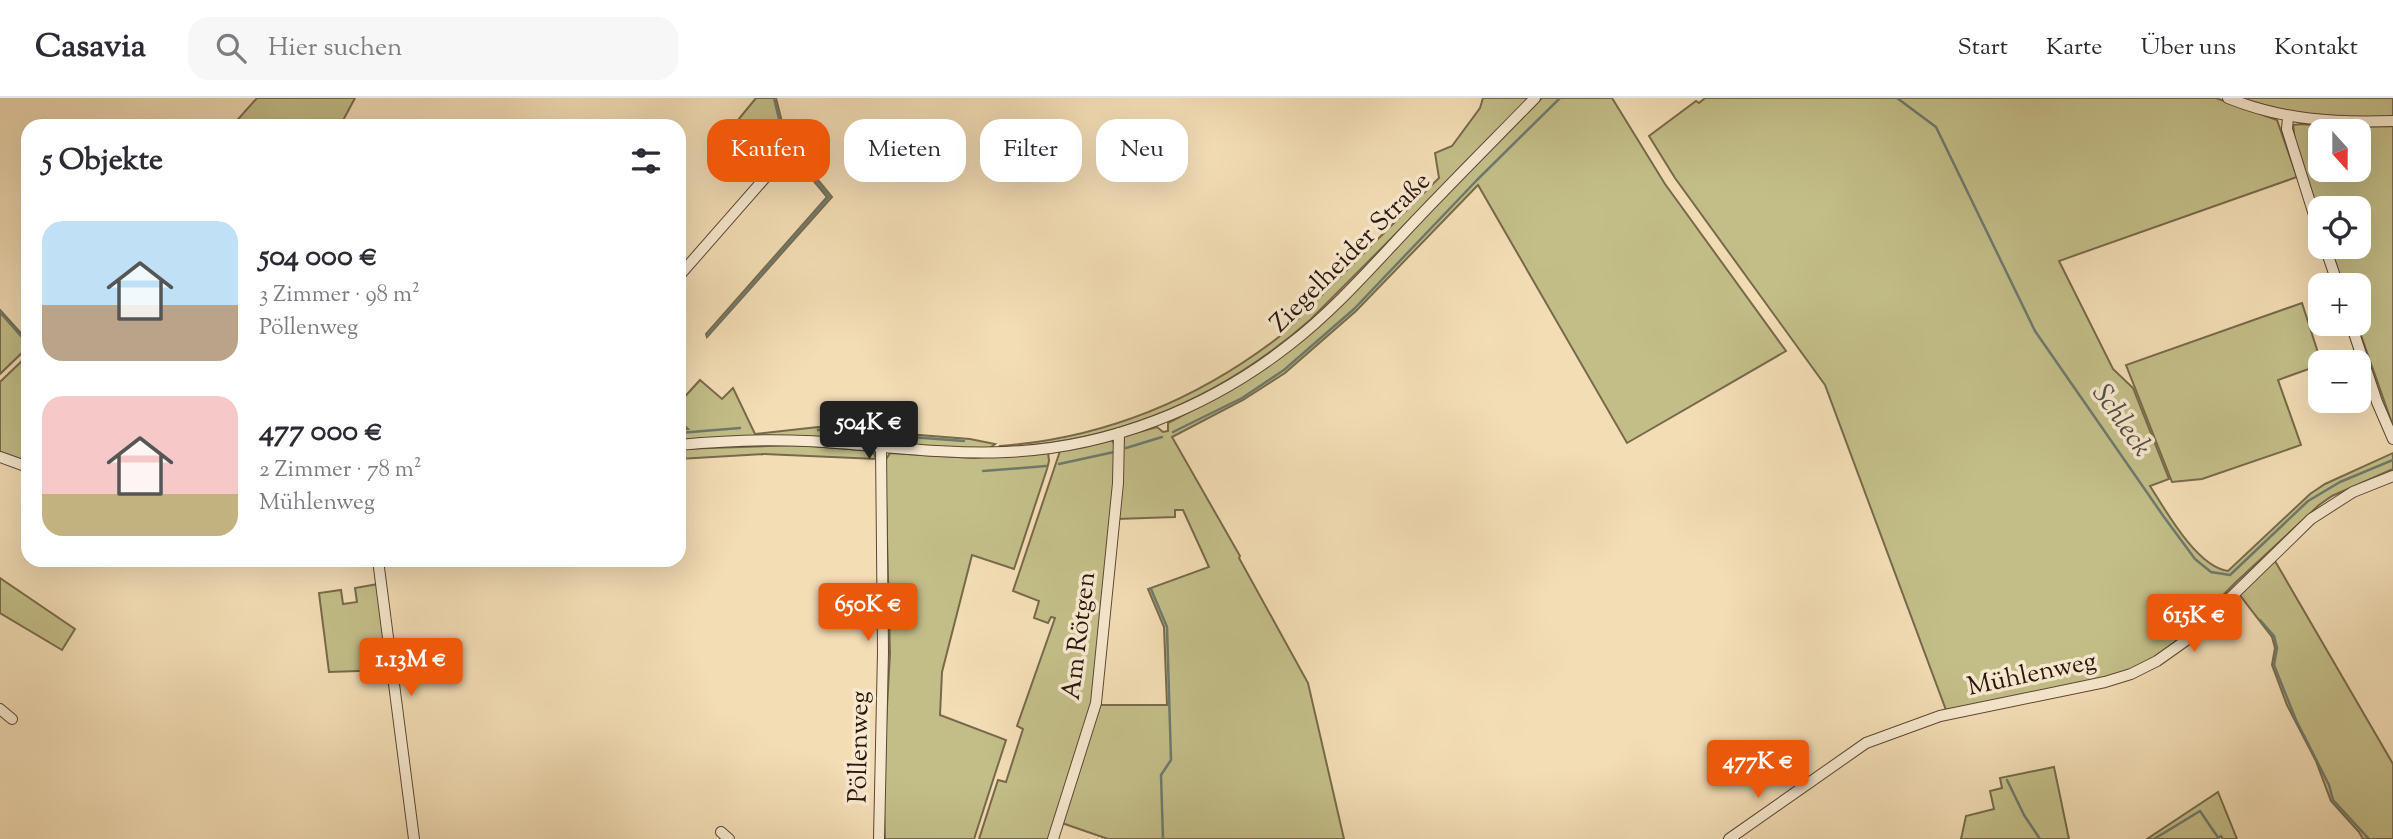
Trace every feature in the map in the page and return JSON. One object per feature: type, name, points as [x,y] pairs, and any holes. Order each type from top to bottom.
[{"type":"street","name":"Ziegelheider Straße","points":[[686,445],[764,440],[957,453],[1010,452],[1056,447],[1119,433],[1164,418],[1241,379],[1290,345],[1355,284],[1535,98]]},
{"type":"street","points":[[2228,98],[2288,117],[2353,122],[2393,121]]},
{"type":"street","points":[[2288,117],[2287,129],[2308,196]]},
{"type":"street","points":[[686,268],[761,182]]},
{"type":"street","points":[[2354,336],[2393,439]]},
{"type":"street","name":"Am Rötgen","points":[[1053,839],[1096,703],[1118,483],[1119,433]]},
{"type":"street","name":"Pöllenweg","points":[[879,839],[883,652],[881,447]]},
{"type":"street","points":[[0,457],[21,464]]},
{"type":"street","name":"Mühlenweg","points":[[1728,839],[1866,743],[1940,716],[2105,682],[2157,662],[2188,639],[2311,519],[2353,492],[2393,476]]},
{"type":"street","points":[[379,567],[414,839]]},
{"type":"street","points":[[0,709],[12,719]]},
{"type":"shaded area","points":[[257,98],[355,98],[344,119],[238,119]]},
{"type":"shaded area","points":[[756,98],[776,98],[781,119],[739,119]]},
{"type":"shaded area","points":[[1483,98],[1531,98],[1310,320],[1276,348],[1241,372],[1167,411],[1087,436],[1000,448],[1077,434],[1150,411],[1219,377],[1284,333],[1439,178],[1435,153],[1452,146],[1480,108]]},
{"type":"shaded area","points":[[1542,98],[1612,98],[1665,184],[1786,351],[1627,443],[1478,185],[1356,311],[1285,373],[1243,400],[1172,437],[1308,683],[1344,839],[1108,839],[1062,823],[1099,705],[1167,705],[1164,627],[1148,589],[1209,567],[1183,510],[1175,510],[1175,517],[1117,519],[1124,436],[1157,427],[1163,432],[1168,431],[1168,423],[1243,381],[1295,344]]},
{"type":"shaded area","points":[[1705,98],[2216,98],[2277,120],[2297,177],[2059,261],[2113,369],[2133,388],[2169,479],[2150,486],[2183,536],[2205,560],[2216,567],[2228,571],[2310,494],[2325,484],[2393,453],[2393,469],[2332,496],[2319,505],[2187,632],[2159,655],[2131,670],[2106,678],[1946,710],[1825,385],[1675,178],[1649,136],[1696,101],[1699,103]]},
{"type":"shaded area","points":[[2240,98],[2393,98],[2393,117],[2315,115],[2278,109]]},
{"type":"shaded area","points":[[2293,125],[2308,125],[2308,181],[2295,141]]},
{"type":"shaded area","points":[[2371,126],[2393,126],[2393,426],[2371,364],[2371,350],[2366,350],[2361,336],[2371,336],[2371,273],[2339,273],[2334,259],[2371,259],[2371,196],[2313,196],[2308,182],[2371,182]]},
{"type":"shaded area","points":[[814,182],[820,182],[832,197],[707,337],[706,334],[827,197]]},
{"type":"shaded area","points":[[2302,303],[2308,322],[2308,336],[2313,336],[2317,350],[2308,350],[2308,369],[2278,380],[2301,445],[2202,479],[2172,482],[2126,365]]},
{"type":"shaded area","points":[[0,310],[21,333],[21,354],[0,374]]},
{"type":"shaded area","points":[[21,362],[21,460],[0,453],[0,382]]},
{"type":"shaded area","points":[[700,380],[722,399],[733,388],[755,434],[818,427],[970,439],[995,444],[990,448],[957,448],[717,438],[686,440],[686,395]]},
{"type":"shaded area","points":[[1112,440],[1116,448],[1115,482],[1094,699],[1050,839],[979,839],[998,780],[1006,782],[1023,729],[1017,726],[1055,618],[1051,617],[1048,623],[1034,618],[1039,601],[1013,591],[1060,451]]},
{"type":"shaded area","points":[[798,445],[873,451],[876,459],[764,454],[686,459],[686,449]]},
{"type":"shaded area","points":[[1048,452],[1047,469],[1014,569],[972,555],[942,672],[940,715],[1006,740],[974,839],[885,839],[883,778],[890,654],[885,461],[890,453],[974,458]]},
{"type":"shaded area","points":[[2275,561],[2393,764],[2393,839],[2363,839],[2331,801],[2316,761],[2287,705],[2272,665],[2275,648],[2272,637],[2239,594]]},
{"type":"shaded area","points":[[0,578],[75,629],[62,650],[0,613]]},
{"type":"shaded area","points":[[378,584],[389,670],[329,672],[319,593],[341,590],[343,604],[357,602],[355,588]]},
{"type":"shaded area","points":[[2054,767],[2069,839],[1961,839],[1966,816],[1994,809],[1990,791],[2002,788],[2000,778]]},
{"type":"shaded area","points":[[2218,792],[2237,839],[2223,839],[2221,836],[2217,839],[2147,839]]},
{"type":"waterway","points":[[774,98],[779,119]]},
{"type":"waterway","points":[[1173,432],[1242,398],[1284,370],[1354,309],[1477,180],[1560,98]]},
{"type":"waterway","name":"Schleck","points":[[1897,98],[1936,127],[2035,331],[2164,517],[2195,559],[2211,572],[2230,575],[2308,501],[2340,482],[2393,460]]},
{"type":"waterway","points":[[708,335],[829,197],[817,182]]},
{"type":"waterway","points":[[0,312],[21,336]]},
{"type":"waterway","points":[[686,432],[740,428]]},
{"type":"waterway","points":[[818,430],[964,441]]},
{"type":"waterway","points":[[1126,448],[1162,437]]},
{"type":"waterway","points":[[1059,464],[1114,452]]},
{"type":"waterway","points":[[983,471],[1046,466]]},
{"type":"waterway","points":[[1151,589],[1167,627],[1171,760],[1161,775],[1163,839]]},
{"type":"waterway","points":[[2260,620],[2274,636],[2277,648],[2274,665],[2296,720],[2329,785],[2333,800],[2369,839]]},
{"type":"waterway","points":[[2007,780],[2024,815],[2040,839]]},
{"type":"waterway","points":[[2154,839],[2200,811],[2219,839]]}]
